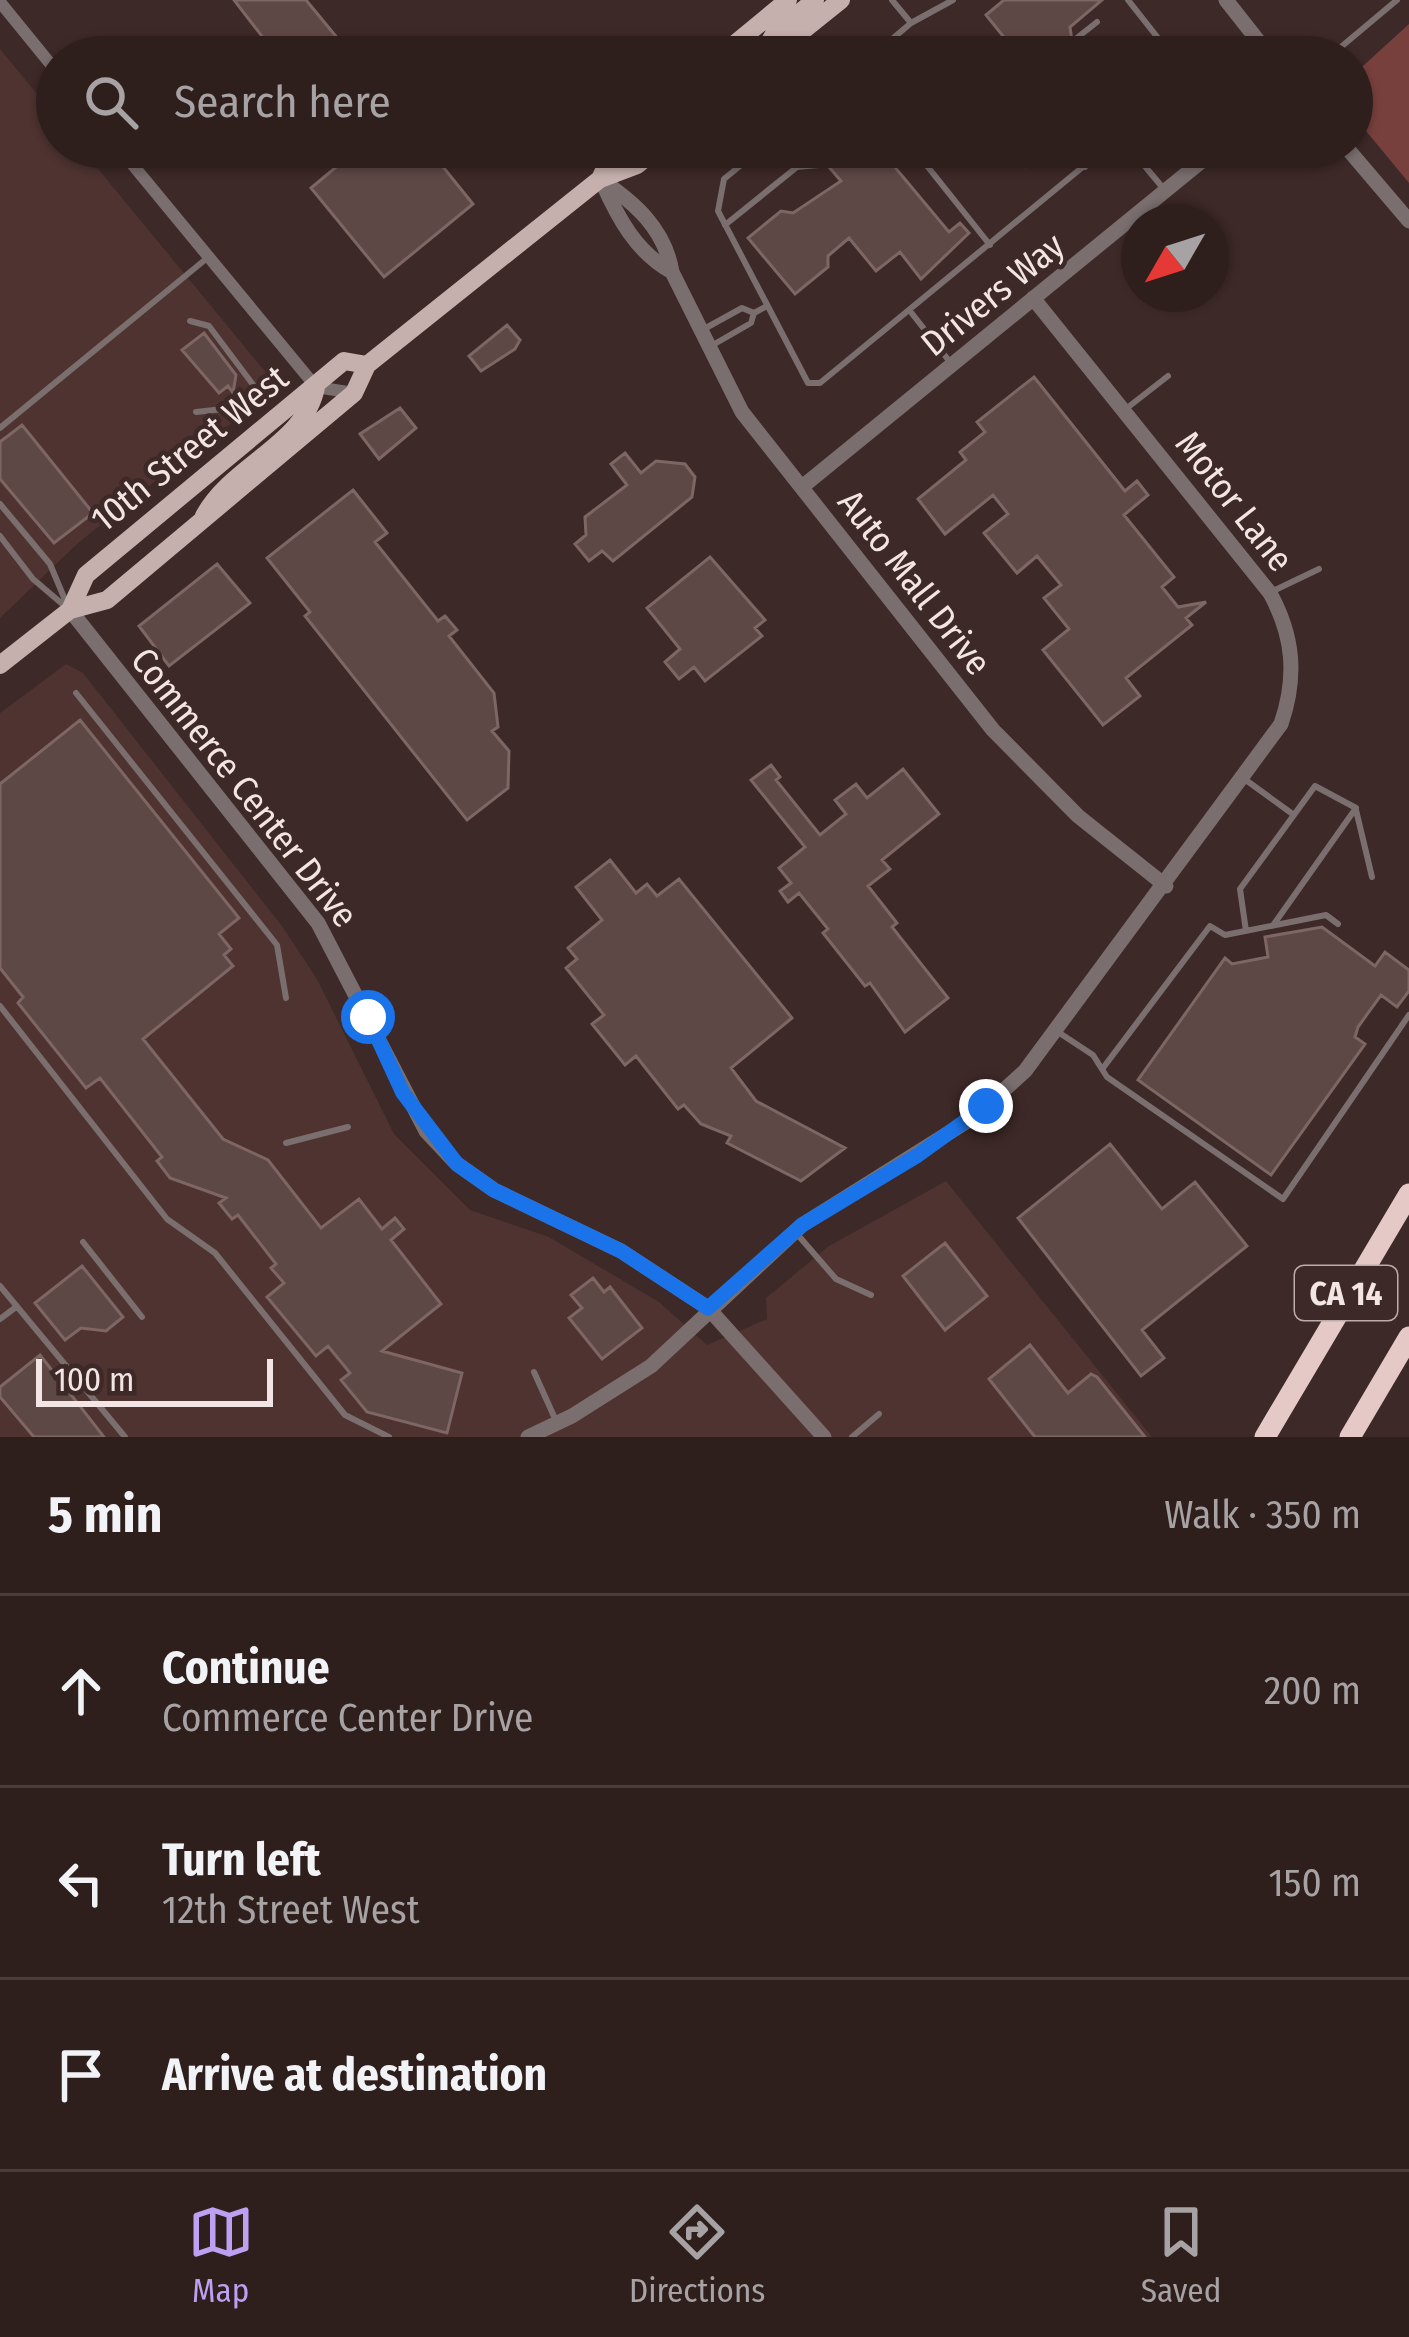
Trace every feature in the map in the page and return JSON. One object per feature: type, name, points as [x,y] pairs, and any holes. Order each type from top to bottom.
[{"type":"highway","name":"CA 14","points":[[1264,1437],[1409,1194]]},
{"type":"highway","name":"CA 14","points":[[1351,1437],[1409,1337]]},
{"type":"main road","points":[[744,36],[788,0]]},
{"type":"main road","points":[[773,36],[815,0]]},
{"type":"main road","points":[[806,36],[841,0]]},
{"type":"main road","name":"10th Street West","points":[[600,179],[605,168]]},
{"type":"main road","name":"10th Street West","points":[[0,665],[70,610],[107,600],[354,393],[367,365],[600,179],[629,168]]},
{"type":"main road","name":"10th Street West","points":[[70,610],[86,575],[344,361],[367,365]]},
{"type":"main road","points":[[199,527],[214,496],[306,417],[316,386]]},
{"type":"street","points":[[1226,0],[1254,36]]},
{"type":"street","points":[[3,6],[36,46]]},
{"type":"street","points":[[136,168],[316,386],[354,393]]},
{"type":"street","name":"Drivers Way","points":[[802,487],[1193,168]]},
{"type":"street","points":[[1364,168],[1409,221]]},
{"type":"street","name":"Auto Mall Drive","points":[[600,179],[619,219],[651,260],[672,272],[742,412],[993,730],[1066,805],[1166,886]]},
{"type":"street","name":"Motor Lane","points":[[528,1437],[651,1366],[794,1231],[974,1117],[1025,1071],[1166,886],[1281,724],[1291,689],[1288,633],[1270,593],[1033,298]]},
{"type":"street","name":"Commerce Center Drive","points":[[70,610],[318,923],[403,1093],[442,1148],[494,1190],[621,1251],[708,1308],[824,1437]]},
{"type":"lane","points":[[3,6],[19,0]]},
{"type":"lane","points":[[892,0],[911,23]]},
{"type":"lane","points":[[896,36],[953,0]]},
{"type":"lane","points":[[1128,0],[1156,36]]},
{"type":"lane","points":[[1354,36],[1397,0]]},
{"type":"lane","points":[[1079,36],[1096,22]]},
{"type":"lane","points":[[737,168],[724,179],[718,211],[808,383],[820,383],[1083,168]]},
{"type":"lane","points":[[725,225],[796,168]]},
{"type":"lane","points":[[929,168],[990,245]]},
{"type":"lane","points":[[1147,168],[1165,191]]},
{"type":"lane","points":[[0,428],[209,256]]},
{"type":"lane","points":[[708,347],[751,323],[754,313],[767,306]]},
{"type":"lane","points":[[700,331],[742,308],[754,313]]},
{"type":"lane","points":[[909,310],[952,364]]},
{"type":"lane","points":[[190,321],[209,326],[254,386],[232,408],[196,412]]},
{"type":"lane","points":[[1124,411],[1168,376]]},
{"type":"lane","name":"Commerce Center Drive","points":[[0,504],[50,564],[70,610]]},
{"type":"lane","name":"Commerce Center Drive","points":[[0,536],[33,579],[70,610]]},
{"type":"lane","points":[[1270,593],[1297,575],[1319,569]]},
{"type":"lane","points":[[76,693],[277,945],[286,998]]},
{"type":"lane","points":[[1244,778],[1294,815]]},
{"type":"lane","points":[[1246,931],[1240,889],[1315,786],[1356,808],[1372,877]]},
{"type":"lane","points":[[1274,924],[1356,808]]},
{"type":"lane","points":[[1102,1068],[1210,926],[1225,935],[1326,915],[1338,924]]},
{"type":"lane","points":[[0,1006],[167,1219],[215,1253],[346,1415],[389,1437]]},
{"type":"lane","points":[[1055,1030],[1107,1077],[1283,1199],[1409,1015]]},
{"type":"lane","points":[[286,1143],[348,1127]]},
{"type":"lane","points":[[794,1231],[836,1279],[871,1295]]},
{"type":"lane","points":[[82,1241],[142,1317]]},
{"type":"lane","points":[[1,1289],[124,1437]]},
{"type":"lane","points":[[0,1319],[16,1306]]},
{"type":"lane","points":[[534,1372],[557,1423]]},
{"type":"lane","points":[[852,1437],[879,1414]]},
{"type":"shaded area","points":[[1409,24],[1409,183],[1373,139],[1373,57]]},
{"type":"shaded area","points":[[0,49],[36,93],[36,168],[97,168],[268,375],[265,400],[195,449],[77,544],[0,618]]},
{"type":"shaded area","points":[[66,664],[83,673],[282,926],[317,979],[394,1134],[470,1210],[549,1237],[659,1302],[707,1345],[767,1319],[766,1298],[829,1246],[946,1181],[1152,1437],[0,1437],[0,713]]},
{"type":"building","points":[[234,0],[306,0],[336,36],[262,36]]},
{"type":"building","points":[[1004,0],[1102,0],[1070,27],[1071,36],[1003,36],[986,15]]},
{"type":"building","points":[[335,168],[444,168],[473,204],[384,277],[311,188]]},
{"type":"building","points":[[830,168],[896,168],[949,232],[960,223],[969,233],[921,279],[900,252],[876,271],[849,238],[828,256],[828,267],[795,294],[748,238],[781,211],[793,213],[841,181]]},
{"type":"building","points":[[507,325],[520,340],[515,349],[481,371],[469,356]]},
{"type":"building","points":[[204,333],[236,375],[233,393],[228,386],[219,393],[182,350]]},
{"type":"building","points":[[1034,377],[1125,491],[1137,481],[1148,495],[1124,515],[1174,577],[1162,587],[1178,607],[1206,602],[1186,618],[1192,625],[1126,678],[1140,696],[1103,725],[1043,650],[1069,629],[1044,598],[1061,585],[1037,556],[1017,573],[984,533],[1008,514],[993,495],[945,534],[918,499],[966,460],[960,452],[985,432],[977,422]]},
{"type":"building","points":[[400,408],[416,428],[379,459],[360,434]]},
{"type":"building","points":[[22,425],[93,513],[54,543],[0,479],[0,442]]},
{"type":"building","points":[[625,453],[641,473],[656,461],[685,464],[695,477],[692,497],[613,561],[602,551],[589,561],[575,544],[586,535],[585,517],[627,485],[611,464]]},
{"type":"building","points":[[353,490],[387,533],[375,542],[438,621],[445,616],[457,630],[449,636],[494,693],[498,727],[492,731],[509,751],[508,788],[467,820],[305,616],[310,612],[267,558]]},
{"type":"building","points":[[710,557],[765,620],[755,628],[762,636],[705,681],[694,667],[679,679],[665,662],[680,649],[647,608]]},
{"type":"building","points":[[217,564],[250,603],[169,666],[139,626]]},
{"type":"building","points":[[80,720],[239,918],[219,934],[231,949],[224,955],[233,966],[143,1039],[223,1139],[268,1160],[321,1228],[359,1199],[382,1229],[395,1218],[404,1229],[391,1240],[441,1304],[382,1351],[462,1373],[447,1433],[367,1412],[341,1380],[350,1373],[328,1346],[316,1356],[267,1297],[284,1283],[271,1268],[276,1264],[238,1215],[232,1219],[219,1203],[226,1198],[170,1178],[157,1161],[162,1157],[100,1078],[86,1088],[18,1003],[23,997],[0,968],[0,784]]},
{"type":"building","points":[[771,765],[780,777],[776,780],[820,835],[846,814],[835,800],[856,784],[867,798],[903,769],[939,814],[882,860],[890,869],[868,886],[897,923],[892,927],[948,998],[905,1032],[870,983],[865,986],[823,933],[828,929],[799,893],[788,902],[780,891],[791,883],[779,868],[805,847],[751,780]]},
{"type":"building","points":[[610,860],[636,893],[647,884],[657,896],[679,879],[792,1018],[731,1068],[756,1101],[845,1148],[801,1181],[727,1143],[731,1136],[701,1124],[684,1105],[678,1109],[636,1056],[625,1065],[592,1024],[604,1015],[566,968],[577,959],[568,948],[602,920],[576,887]]},
{"type":"building","points":[[1322,927],[1375,966],[1385,952],[1409,970],[1409,991],[1397,1007],[1381,995],[1358,1027],[1355,1037],[1365,1044],[1271,1175],[1138,1080],[1225,958],[1232,964],[1268,957],[1265,937]]},
{"type":"building","points":[[1110,1144],[1162,1209],[1195,1182],[1247,1246],[1142,1330],[1164,1358],[1141,1376],[1018,1218]]},
{"type":"building","points":[[945,1243],[987,1296],[945,1330],[903,1276]]},
{"type":"building","points":[[82,1266],[123,1317],[106,1331],[81,1328],[65,1340],[35,1303]]},
{"type":"building","points":[[593,1278],[604,1292],[610,1287],[642,1328],[602,1359],[569,1318],[582,1308],[571,1295]]},
{"type":"building","points":[[1030,1345],[1068,1393],[1091,1374],[1097,1377],[1145,1437],[1035,1437],[989,1379]]},
{"type":"building","points":[[40,1355],[104,1437],[34,1437],[0,1397],[0,1387]]},
{"type":"route","points":[[368,1017],[426,1131],[457,1164],[494,1190],[621,1251],[708,1308],[802,1225],[918,1155],[986,1106]]}]
